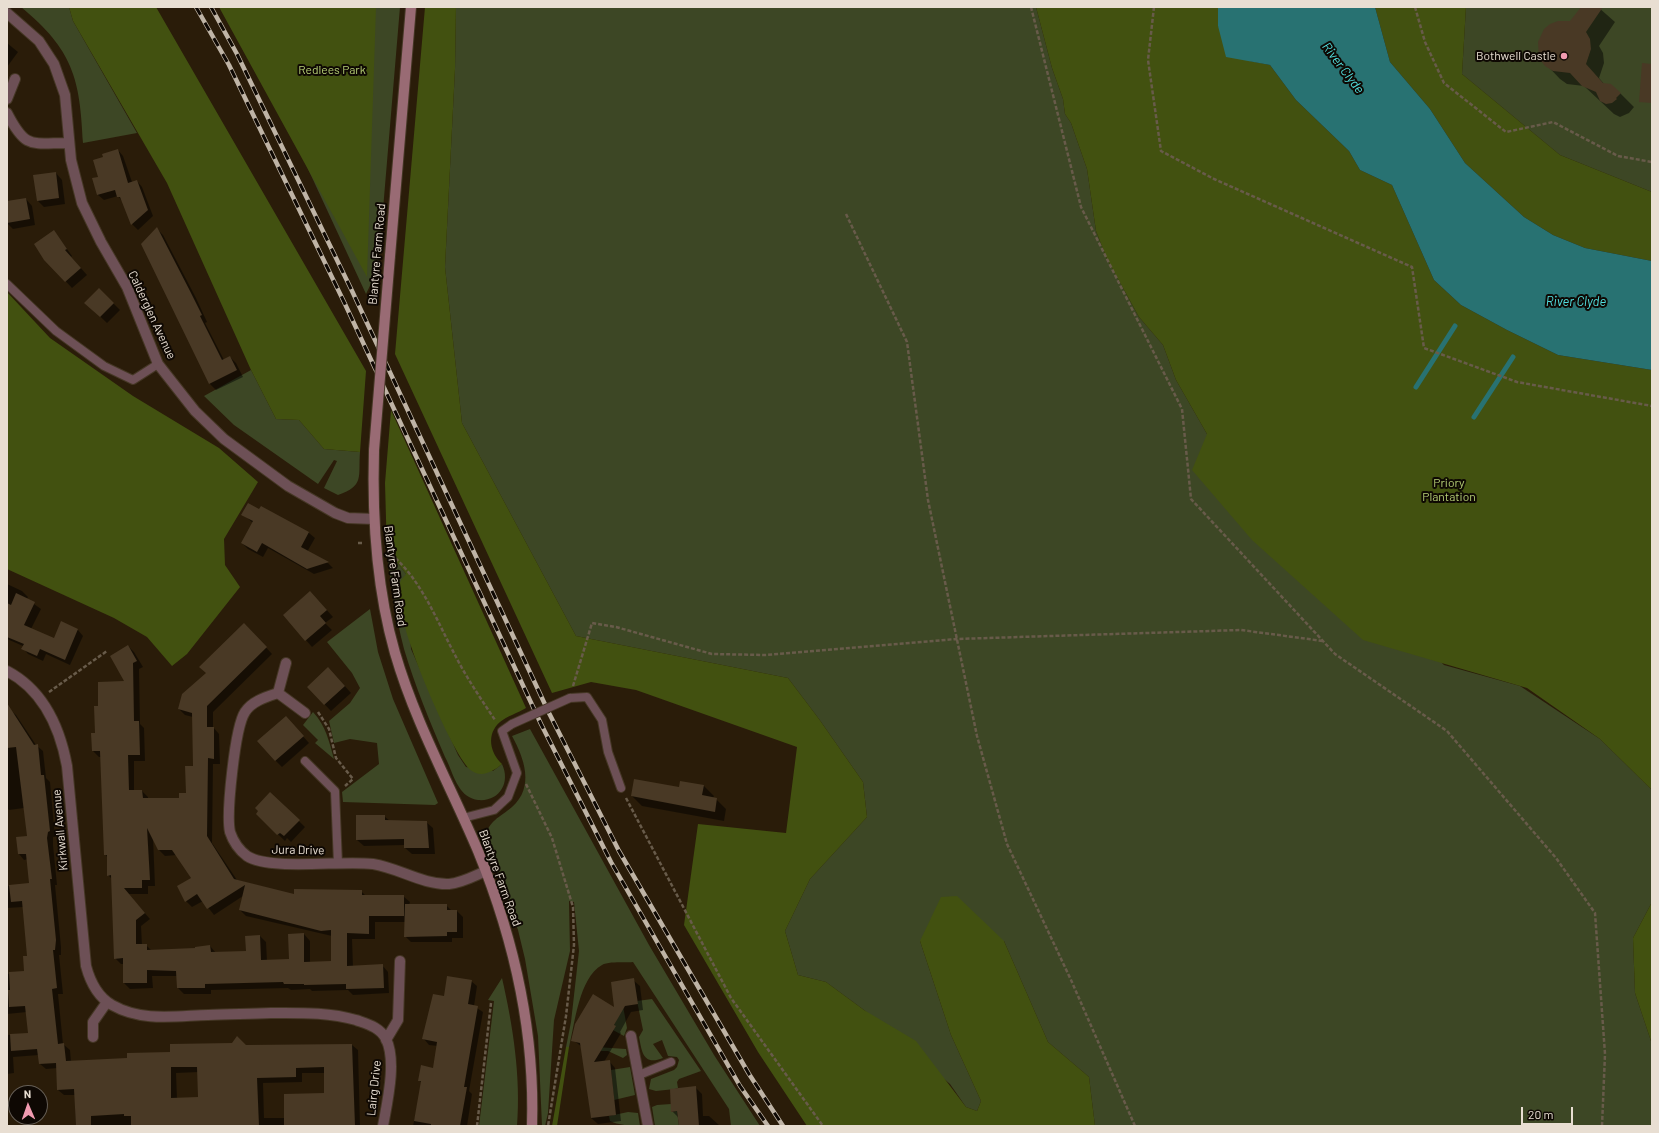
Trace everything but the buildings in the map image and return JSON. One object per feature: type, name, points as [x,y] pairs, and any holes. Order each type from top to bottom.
[{"type":"main road","name":"Blantyre Farm Road","points":[[411,7],[374,450],[375,543],[384,607],[401,671],[425,736],[486,871],[506,929],[522,998],[532,1076],[532,1126]]},
{"type":"street","name":"Calderglen Avenue","points":[[7,13],[39,41],[54,64],[65,96],[71,160],[82,203],[101,242],[126,287],[158,364],[195,410],[224,439],[288,486],[348,518],[374,519]]},
{"type":"street","points":[[7,99],[15,79]]},
{"type":"street","points":[[7,112],[20,136],[35,144],[69,143]]},
{"type":"street","points":[[286,663],[278,693],[305,713]]},
{"type":"street","name":"Kirkwall Avenue","points":[[7,671],[28,687],[39,699],[54,720],[62,742],[67,766],[86,966],[92,983],[107,1002],[126,1012],[155,1017],[252,1013],[329,1014],[370,1025],[382,1033],[386,1040]]},
{"type":"street","name":"Jura Drive","points":[[278,693],[254,704],[245,712],[238,728],[228,814],[230,832],[236,845],[248,856],[260,862],[373,864],[443,884],[461,882],[486,871]]},
{"type":"street","points":[[386,1040],[398,1020],[400,961]]},
{"type":"street","points":[[92,1037],[92,1022],[107,1002]]},
{"type":"street","points":[[632,1036],[648,1126]]},
{"type":"street","name":"Lairg Drive","points":[[383,1126],[390,1072],[390,1053],[386,1040]]},
{"type":"lane","points":[[7,284],[56,331],[104,366],[133,380],[158,364]]},
{"type":"lane","points":[[463,818],[494,810],[508,797],[517,773],[502,731],[512,724],[570,698],[587,697],[602,720],[608,752],[621,788]]},
{"type":"lane","points":[[305,761],[334,791],[338,864]]},
{"type":"lane","points":[[639,1075],[671,1062]]},
{"type":"path","points":[[1031,7],[1081,207],[1182,410],[1191,499],[1335,654],[1447,731],[1556,858],[1595,913],[1605,1054],[1602,1126]]},
{"type":"path","points":[[1154,7],[1148,60],[1161,151],[1214,179],[1412,267],[1424,348],[1518,382],[1652,406]]},
{"type":"path","points":[[1415,7],[1425,42],[1444,83],[1506,132],[1553,122],[1618,156],[1652,162]]},
{"type":"path","points":[[846,214],[906,342],[928,500],[956,639],[977,736],[1008,844],[1071,980],[1135,1126]]},
{"type":"path","points":[[375,543],[400,562],[427,598],[455,656],[502,731]]},
{"type":"path","points":[[570,698],[592,623],[616,627],[712,654],[765,655],[956,639],[1242,630],[1323,641]]},
{"type":"path","points":[[39,699],[107,651]]},
{"type":"path","points":[[305,713],[308,715],[313,708],[320,714],[329,729],[336,758],[353,779],[340,791],[334,791]]},
{"type":"path","points":[[517,773],[523,779],[552,838],[573,906],[574,944],[566,1016],[548,1126]]},
{"type":"path","points":[[621,788],[731,998],[824,1126]]},
{"type":"path","points":[[476,1126],[491,1003]]},
{"type":"green space","points":[[21,7],[69,7],[73,21],[137,133],[83,143],[79,100],[76,83],[70,67],[63,52],[52,37]]},
{"type":"green space","points":[[69,7],[156,7],[366,371],[360,452],[324,449],[299,420],[276,419],[251,370],[167,183],[73,21]]},
{"type":"green space","name":"Redlees Park","points":[[219,7],[376,7],[367,277]]},
{"type":"green space","name":"Redlees Park","points":[[233,7],[400,7],[378,269],[366,294]]},
{"type":"green space","points":[[425,7],[456,7],[455,69],[445,267],[462,423],[576,636],[788,678],[863,782],[867,817],[810,879],[785,931],[798,975],[826,982],[864,1010],[916,1041],[966,1107],[977,1111],[981,1101],[951,1035],[920,941],[941,897],[957,896],[1004,941],[1048,1042],[1089,1077],[1095,1126],[807,1126],[758,1052],[684,925],[698,824],[786,833],[797,747],[636,690],[591,682],[552,693],[395,354]]},
{"type":"green space","points":[[456,7],[1036,7],[1052,68],[1063,99],[1065,114],[1071,123],[1087,169],[1096,231],[1107,259],[1139,317],[1163,345],[1176,380],[1207,434],[1444,665],[1520,686],[1600,739],[1652,790],[1652,902],[1633,938],[1635,993],[1652,1044],[1652,1126],[1095,1126],[1089,1077],[1048,1042],[1004,941],[920,941],[951,1035],[981,1101],[977,1111],[966,1107],[950,1084],[864,1010],[826,982],[798,975],[785,931],[810,879],[867,817],[863,782],[788,678],[576,636],[462,423],[445,267],[455,69]]},
{"type":"green space","name":"Priory Plantation","points":[[1036,7],[1218,7],[1218,26],[1250,61],[1270,65],[1296,100],[1349,151],[1360,170],[1392,185],[1434,280],[1461,305],[1558,355],[1652,370],[1652,790],[1600,739],[1527,688],[1363,640],[1252,540],[1192,470],[1207,434],[1176,380],[1163,345],[1139,317],[1107,259],[1096,231],[1087,169],[1071,123],[1065,114],[1063,99],[1052,68]]},
{"type":"green space","points":[[1375,7],[1466,7],[1462,74],[1560,155],[1652,192],[1652,261],[1585,248],[1553,235],[1524,217],[1465,163],[1430,109],[1390,62]]},
{"type":"green space","points":[[1466,7],[1652,7],[1652,192],[1560,155],[1462,74]]},
{"type":"green space","points":[[7,292],[50,338],[133,396],[219,448],[258,482],[224,539],[225,565],[240,587],[187,654],[172,666],[147,637],[114,618],[7,569]]},
{"type":"green space","points":[[251,370],[276,419],[299,420],[324,449],[360,452],[359,474],[353,488],[338,495],[324,488],[337,461],[334,460],[318,484],[234,425],[204,396]]},
{"type":"green space","points":[[391,410],[526,708],[500,722],[493,732],[491,738],[492,749],[502,764],[488,773],[480,774],[472,771],[465,764],[457,751],[430,695],[409,642],[400,600],[400,584],[406,574],[397,562],[387,554],[385,483]]},
{"type":"green space","points":[[387,554],[397,562],[406,574],[411,649],[458,755],[466,767],[493,771],[502,764],[505,778],[504,784],[501,790],[492,798],[478,800],[472,799],[465,794],[457,783],[445,757],[428,717],[404,649],[394,602]]},
{"type":"green space","points":[[370,609],[378,652],[393,699],[438,803],[435,805],[343,802],[342,792],[379,764],[377,743],[350,739],[334,743],[329,721],[350,703],[360,688],[352,673],[327,642]]},
{"type":"green space","points":[[313,712],[324,728],[334,759],[315,743],[318,740],[303,725]]},
{"type":"green space","points":[[530,729],[649,945],[714,1055],[760,1126],[731,1126],[729,1109],[633,962],[605,964],[594,971],[583,990],[569,1047],[566,1047],[571,1022],[579,951],[574,902],[569,901],[570,951],[554,1020],[548,1113],[545,1126],[542,1126],[538,1036],[525,959],[518,930],[485,838],[492,823],[512,807],[519,799],[523,791],[525,772],[520,754],[512,736]]},
{"type":"green space","points":[[1652,902],[1652,1044],[1635,993],[1633,938]]},
{"type":"green space","points":[[502,978],[510,1014],[517,1070],[517,1126],[479,1126],[494,1001],[488,1000]]},
{"type":"green space","points":[[652,999],[701,1071],[679,1079],[677,1082],[678,1088],[675,1089],[656,1091],[649,1089],[651,1079],[674,1070],[677,1067],[679,1060],[677,1057],[668,1056],[662,1040],[653,1044],[663,1058],[656,1060],[647,1059],[641,1048],[639,1037],[643,1030],[637,1001]]},
{"type":"green space","points":[[623,1006],[627,1028],[624,1036],[613,1030]]},
{"type":"green space","points":[[566,1047],[569,1047],[557,1126],[552,1126]]},
{"type":"green space","points":[[596,1047],[626,1049],[627,1055],[623,1058],[608,1051],[596,1051]]},
{"type":"green space","points":[[630,1067],[635,1095],[614,1100],[611,1070]]},
{"type":"green space","points":[[671,1104],[671,1112],[677,1111],[679,1126],[655,1126],[652,1107]]},
{"type":"green space","points":[[628,1112],[638,1113],[640,1126],[620,1124],[610,1121],[609,1116]]},
{"type":"water","name":"River Clyde","points":[[1218,7],[1375,7],[1390,62],[1430,109],[1465,163],[1524,217],[1553,235],[1585,248],[1652,261],[1652,370],[1558,355],[1461,305],[1434,280],[1392,185],[1360,170],[1349,151],[1296,100],[1270,65],[1226,57],[1218,26]]},
{"type":"waterway","points":[[1416,387],[1455,326]]},
{"type":"waterway","points":[[1474,417],[1513,357]]},
{"type":"railway","points":[[196,7],[229,65],[345,304],[541,724],[611,862],[740,1086],[768,1126]]},
{"type":"railway","points":[[211,7],[237,54],[353,293],[549,713],[619,851],[749,1074],[783,1126]]},
{"type":"place","name":"Bothwell Castle","points":[[1564,56]]}]
